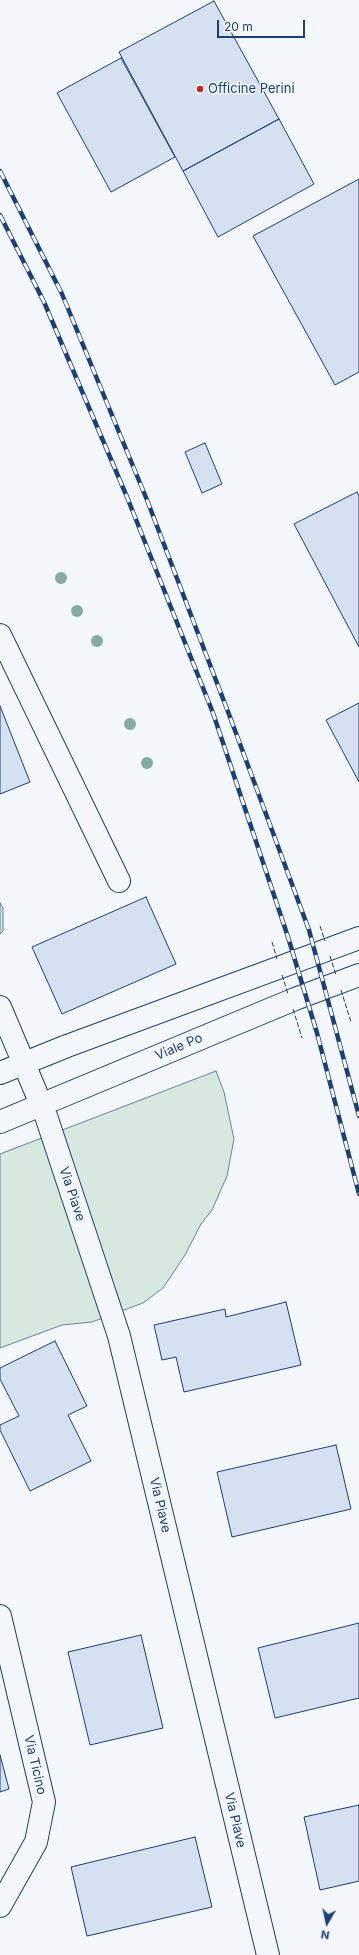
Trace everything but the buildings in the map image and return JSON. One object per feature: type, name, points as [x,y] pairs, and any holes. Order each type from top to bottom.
[{"type":"street","points":[[0,635],[119,881]]},
{"type":"street","points":[[0,1073],[359,938]]},
{"type":"street","name":"Viale Po","points":[[0,1122],[295,999],[359,975]]},
{"type":"street","name":"Via Piave","points":[[0,1007],[42,1105],[119,1336],[268,1955]]},
{"type":"street","name":"Via Ticino","points":[[0,1616],[44,1802],[36,1842],[0,1906]]},
{"type":"shaded area","points":[[0,903],[3,908],[3,931],[0,934]]},
{"type":"shaded area","points":[[216,1071],[224,1092],[234,1139],[227,1176],[212,1210],[201,1224],[185,1255],[163,1288],[143,1303],[92,1322],[62,1325],[0,1348],[0,1154]]},
{"type":"railway","points":[[0,171],[62,294],[147,500],[230,717],[309,930],[359,1116]]},
{"type":"railway","points":[[0,215],[44,302],[127,497],[213,713],[288,937],[317,1033],[359,1194]]},
{"type":"fence","points":[[320,926],[325,941]]},
{"type":"fence","points":[[272,942],[277,959]]},
{"type":"fence","points":[[330,956],[336,975]]},
{"type":"fence","points":[[282,975],[288,994]]},
{"type":"fence","points":[[341,990],[351,1022]]},
{"type":"fence","points":[[293,1009],[302,1038]]},
{"type":"place","name":"Officine Perini","points":[[200,89]]}]
